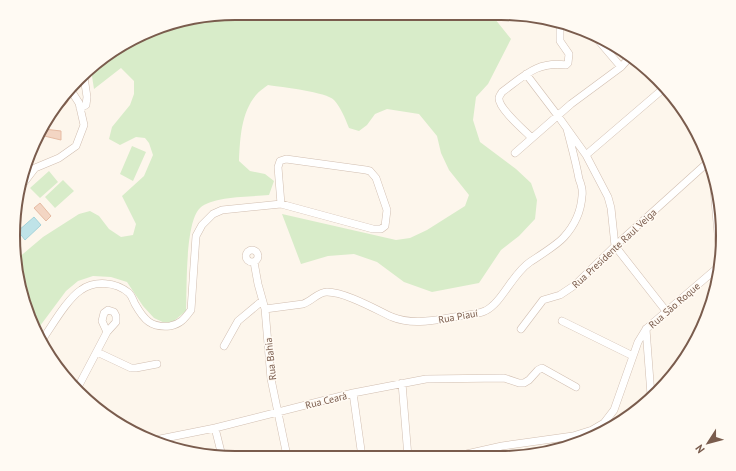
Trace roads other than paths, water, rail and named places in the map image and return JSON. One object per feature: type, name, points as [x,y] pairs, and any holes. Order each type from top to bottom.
[{"type":"street","points":[[532,138],[505,111],[499,102],[499,97],[502,92],[526,74],[543,65],[566,65],[568,63],[569,54],[560,41],[560,28]]},
{"type":"street","points":[[604,46],[621,67]]},
{"type":"street","points":[[515,153],[571,104],[621,67],[627,61]]},
{"type":"street","points":[[526,74],[586,155],[608,197],[611,208],[615,246],[666,312]]},
{"type":"street","points":[[80,108],[86,105],[87,97],[85,81]]},
{"type":"street","points":[[586,155],[661,91]]},
{"type":"street","points":[[28,177],[35,168],[59,158],[76,146],[84,125],[80,103],[73,93]]},
{"type":"street","name":"Rua Piauí","points":[[265,309],[303,304],[309,302],[321,292],[329,292],[345,296],[394,318],[411,321],[433,320],[485,311],[492,306],[526,264],[564,238],[577,216],[583,195],[567,129]]},
{"type":"street","points":[[45,336],[68,302],[81,290],[100,283],[118,286],[130,294],[141,315],[153,325],[176,325],[185,319],[191,310],[196,236],[202,225],[213,214],[222,210],[281,204],[374,229],[381,229],[385,226],[387,210],[385,203],[376,178],[370,171],[366,170],[286,159],[280,161],[278,167],[281,204]]},
{"type":"street","name":"Rua Presidente Raul Veiga","points":[[521,329],[543,300],[567,291],[705,165]]},
{"type":"street","name":"Rua Bahia","points":[[254,262],[265,309],[271,379],[286,451]]},
{"type":"street","name":"Rua São Roque","points":[[480,451],[502,446],[573,436],[592,430],[609,418],[614,410],[638,342],[646,329],[713,272]]},
{"type":"street","points":[[224,346],[238,321],[262,301]]},
{"type":"street","points":[[562,321],[633,356]]},
{"type":"street","points":[[646,329],[651,390]]},
{"type":"street","points":[[79,384],[107,332]]},
{"type":"street","points":[[97,352],[131,368],[157,364]]},
{"type":"street","name":"Rua Ceará","points":[[162,439],[278,413],[353,393],[426,379],[504,378],[519,383],[524,383],[542,368],[576,387]]},
{"type":"street","points":[[402,383],[408,451]]},
{"type":"street","points":[[353,393],[361,451]]},
{"type":"street","points":[[215,428],[221,451]]},
{"type":"water","points":[[34,217],[41,225],[25,240],[20,234],[20,229]]}]
